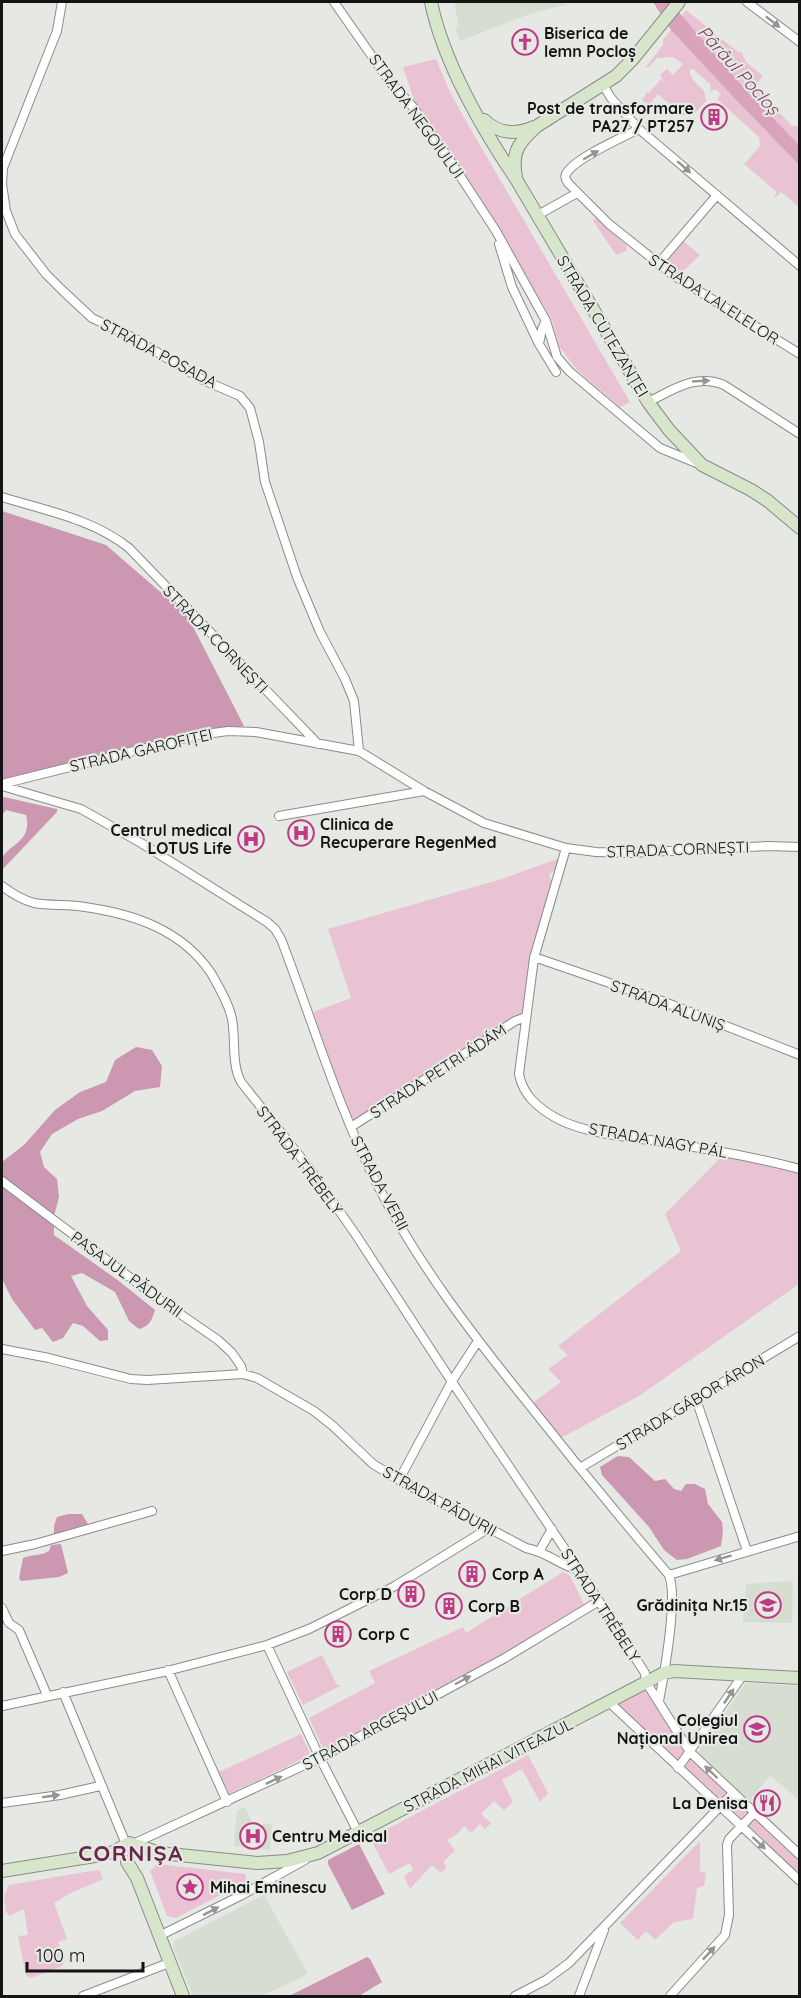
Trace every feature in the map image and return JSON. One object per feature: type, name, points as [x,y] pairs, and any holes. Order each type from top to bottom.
[{"type":"street","name":"STRADA POSADA","points":[[62,2],[57,31],[3,168],[2,184],[6,211],[15,234],[46,274],[92,318],[132,337],[203,380],[240,396],[250,408],[259,442],[265,482],[297,577],[320,632],[354,701],[359,751]]},
{"type":"street","name":"STRADA NEGOIULUI","points":[[334,2],[390,82],[422,121],[497,233],[546,321],[557,357],[569,371],[660,448],[702,465],[751,490],[800,528]]},
{"type":"street","name":"STRADA CUTEZANȚEI","points":[[431,2],[445,49],[497,150],[648,402],[669,430],[702,465]]},
{"type":"street","points":[[537,126],[517,149],[505,156],[497,150],[496,139],[508,133],[525,131],[537,126],[616,76],[632,60],[678,2]]},
{"type":"street","points":[[747,2],[800,42]]},
{"type":"street","points":[[603,85],[611,98],[639,129],[800,266]]},
{"type":"street","points":[[479,116],[492,128],[517,138],[513,164],[516,179]]},
{"type":"street","points":[[479,116],[481,126],[494,152],[520,195],[538,215],[577,193],[565,178],[567,173],[586,156],[639,129]]},
{"type":"street","name":"STRADA LALELELOR","points":[[577,193],[609,224],[673,276],[800,354]]},
{"type":"street","points":[[658,264],[717,195]]},
{"type":"street","name":"STRADA NEGOIULUI","points":[[497,233],[512,286],[539,344],[556,372]]},
{"type":"street","points":[[539,344],[546,321]]},
{"type":"street","points":[[648,402],[689,382],[703,379],[714,381],[724,384],[800,434]]},
{"type":"street","name":"STRADA CORNEȘTI","points":[[2,497],[97,527],[113,535],[129,548],[318,744],[359,751],[424,791],[484,823],[566,848],[596,852],[630,853],[768,846],[800,847]]},
{"type":"street","name":"STRADA GAROFIȚEI","points":[[2,785],[198,735],[228,731],[256,732],[318,744]]},
{"type":"street","name":"STRADA VERII","points":[[2,785],[81,809],[141,843],[272,925],[281,939],[351,1127],[385,1198],[424,1264],[478,1341],[669,1575]]},
{"type":"street","points":[[279,816],[424,791]]},
{"type":"street","name":"STRADA NAGY PÁL","points":[[566,848],[534,957],[519,1074],[521,1086],[528,1098],[557,1119],[609,1134],[732,1153],[800,1169]]},
{"type":"street","name":"STRADA TRÉBELY","points":[[2,886],[33,903],[85,907],[143,920],[170,933],[194,953],[210,972],[232,1018],[236,1069],[242,1082],[318,1182],[388,1282],[599,1601],[645,1673],[646,1682],[690,1752],[800,1855]]},
{"type":"street","name":"STRADA ALUNIȘ","points":[[534,957],[662,1001],[800,1055]]},
{"type":"street","name":"STRADA PETRI ÁDÁM","points":[[351,1127],[515,1021],[526,1017]]},
{"type":"street","name":"PASAJUL PĂDURII","points":[[2,1181],[52,1221],[218,1340],[232,1353],[241,1366],[243,1374]]},
{"type":"street","name":"STRADA GÁBOR ÁRON","points":[[580,1468],[800,1336]]},
{"type":"street","points":[[399,1480],[452,1382],[478,1341]]},
{"type":"street","name":"STRADA PĂDURII","points":[[2,1349],[139,1379],[243,1374],[257,1378],[314,1411],[373,1464],[399,1480],[526,1548],[540,1550],[565,1565],[579,1570]]},
{"type":"street","points":[[696,1399],[747,1551]]},
{"type":"street","points":[[2,1551],[75,1534],[152,1511]]},
{"type":"street","points":[[2,1706],[168,1670],[267,1645],[309,1629],[395,1586],[489,1528]]},
{"type":"street","name":"STRADA TRÉBELY","points":[[540,1550],[552,1529]]},
{"type":"street","points":[[659,1701],[672,1592],[669,1575],[800,1536]]},
{"type":"street","name":"STRADA ARGEȘULUI","points":[[130,1853],[227,1802],[320,1758],[505,1658],[599,1601]]},
{"type":"street","points":[[2,1608],[5,1623],[19,1630],[47,1695]]},
{"type":"street","points":[[267,1645],[358,1832]]},
{"type":"street","points":[[168,1670],[227,1802]]},
{"type":"street","name":"STRADA MIHAI VITEAZUL","points":[[159,1936],[242,1895],[358,1832],[664,1674],[674,1671],[800,1678]]},
{"type":"street","points":[[678,1768],[743,1675]]},
{"type":"street","points":[[63,1692],[100,1786],[130,1853],[137,1878],[183,1996]]},
{"type":"street","points":[[609,1702],[800,1881]]},
{"type":"street","points":[[2,1803],[60,1795],[100,1786]]},
{"type":"street","points":[[515,1996],[546,1980],[569,1963],[733,1793]]},
{"type":"street","points":[[670,1996],[725,1935],[729,1915],[727,1845],[729,1839],[754,1813]]},
{"type":"street","points":[[2,1871],[113,1852],[160,1853],[257,1863],[286,1861],[318,1853]]},
{"type":"street","points":[[579,1996],[606,1926]]},
{"type":"street","points":[[83,1996],[169,1963]]},
{"type":"shaded area","points":[[454,2],[565,2],[566,5],[532,13],[460,41],[455,28],[459,27]]},
{"type":"shaded area","name":"Pârâul Pocloș","points":[[653,2],[670,2],[746,90],[799,145],[799,165],[671,30]]},
{"type":"shaded area","points":[[686,10],[739,53],[741,51],[746,62],[763,76],[755,87],[792,126],[799,126],[799,145],[696,33],[682,16]]},
{"type":"shaded area","points":[[671,30],[799,165],[799,207],[781,192],[773,197],[777,192],[744,164],[760,146],[759,137],[717,99],[721,94],[715,89],[711,92],[710,84],[693,69],[690,70],[691,76],[704,91],[706,101],[695,113],[690,108],[683,116],[658,94],[649,105],[642,100],[662,78],[660,75],[667,69],[673,75],[683,64],[673,57],[657,58],[648,68],[646,67]]},
{"type":"shaded area","points":[[436,59],[449,90],[467,123],[630,402],[620,407],[577,370],[559,346],[552,320],[472,185],[416,106],[403,67]]},
{"type":"shaded area","points":[[596,218],[627,246],[626,251],[616,255],[593,221]]},
{"type":"shaded area","points":[[683,241],[700,255],[682,272],[666,262]]},
{"type":"shaded area","points":[[2,511],[106,545],[187,615],[244,726],[2,781]]},
{"type":"shaded area","points":[[4,797],[57,809],[57,812],[2,870],[4,855],[23,838],[27,825],[26,815],[6,810],[2,815]]},
{"type":"shaded area","points":[[560,858],[556,870],[549,874],[552,885],[523,1014],[356,1120],[351,1118],[313,1012],[351,998],[328,929],[502,879]]},
{"type":"shaded area","points":[[136,1047],[152,1050],[162,1066],[160,1087],[135,1091],[102,1111],[78,1119],[52,1134],[40,1152],[44,1167],[57,1179],[59,1197],[54,1216],[54,1235],[119,1281],[155,1310],[150,1322],[139,1329],[129,1321],[115,1292],[82,1273],[71,1276],[87,1306],[108,1330],[108,1340],[100,1341],[83,1326],[73,1323],[63,1338],[53,1342],[42,1328],[35,1330],[12,1299],[2,1279],[2,1162],[24,1145],[55,1110],[80,1092],[106,1082],[115,1060]]},
{"type":"shaded area","points":[[722,1156],[799,1173],[799,1284],[639,1396],[559,1439],[531,1404],[561,1382],[548,1369],[568,1355],[558,1346],[681,1251],[665,1214]]},
{"type":"shaded area","points":[[618,1456],[629,1457],[655,1481],[665,1479],[674,1489],[681,1491],[686,1484],[695,1484],[705,1489],[708,1504],[722,1522],[721,1546],[687,1559],[677,1560],[664,1550],[649,1527],[602,1475],[600,1467]]},
{"type":"shaded area","points":[[82,1514],[88,1524],[54,1534],[57,1517]]},
{"type":"shaded area","points":[[61,1544],[68,1573],[59,1577],[21,1581],[19,1578],[23,1558],[46,1553],[51,1545]]},
{"type":"shaded area","points":[[563,1572],[570,1576],[584,1604],[502,1654],[326,1749],[323,1748],[309,1718],[375,1683],[369,1671],[463,1627],[466,1633]]},
{"type":"shaded area","name":"Grădinița Nr.15","points":[[793,1581],[792,1623],[743,1622],[746,1584]]},
{"type":"shaded area","points":[[322,1655],[337,1685],[342,1685],[303,1705],[287,1672]]},
{"type":"shaded area","points":[[646,1682],[690,1752],[799,1855],[799,1881],[614,1706]]},
{"type":"shaded area","name":"Colegiul Național Unirea","points":[[746,1683],[799,1686],[799,1800],[770,1776],[749,1801],[698,1752]]},
{"type":"shaded area","points":[[301,1734],[309,1756],[229,1794],[225,1792],[217,1773]]},
{"type":"shaded area","points":[[528,1755],[548,1793],[540,1802],[522,1769],[502,1780],[513,1802],[504,1810],[494,1801],[481,1814],[491,1823],[485,1829],[480,1824],[471,1833],[464,1826],[447,1840],[455,1850],[443,1862],[447,1867],[441,1873],[432,1865],[410,1889],[404,1876],[413,1870],[410,1863],[389,1874],[370,1838]]},
{"type":"shaded area","name":"Centru Medical","points":[[245,1807],[254,1826],[272,1823],[270,1850],[234,1846],[237,1810]]},
{"type":"shaded area","points":[[700,1841],[700,1871],[706,1873],[704,1886],[697,1888],[693,1919],[674,1922],[655,1940],[646,1931],[638,1940],[620,1923]]},
{"type":"shaded area","points":[[359,1844],[385,1894],[352,1910],[328,1860]]},
{"type":"shaded area","points":[[157,1864],[245,1874],[247,1881],[176,1918],[167,1916],[150,1871]]},
{"type":"shaded area","points":[[100,1871],[103,1879],[54,1903],[67,1939],[58,1942],[65,1960],[62,1966],[31,1978],[26,1975],[18,1936],[28,1935],[24,1909],[10,1916],[6,1912],[4,1897],[9,1885]]},
{"type":"shaded area","points":[[264,1895],[308,1974],[262,1996],[193,1996],[173,1947],[174,1941]]},
{"type":"shaded area","points":[[367,1957],[382,1982],[359,1996],[289,1996]]},
{"type":"place","name":"Biserica de lemn Pocloș","points":[[525,42]]},
{"type":"place","name":"Post de transformare PA27 / PT257","points":[[714,117]]},
{"type":"place","name":"Clinica de Recuperare RegenMed","points":[[301,833]]},
{"type":"place","name":"Centrul medical LOTUS Life","points":[[251,839]]},
{"type":"place","name":"Corp A","points":[[472,1574]]},
{"type":"place","name":"Corp D","points":[[411,1594]]},
{"type":"place","name":"Grădinița Nr.15","points":[[768,1605]]},
{"type":"place","name":"Corp B","points":[[449,1606]]},
{"type":"place","name":"Corp C","points":[[338,1634]]},
{"type":"place","name":"Colegiul Național Unirea","points":[[757,1729]]},
{"type":"place","name":"La Denisa","points":[[767,1803]]},
{"type":"place","name":"Centru Medical","points":[[253,1836]]},
{"type":"place","name":"Mihai Eminescu","points":[[190,1887]]},
{"type":"district","name":"CORNIȘA","points":[[131,1853]]}]
